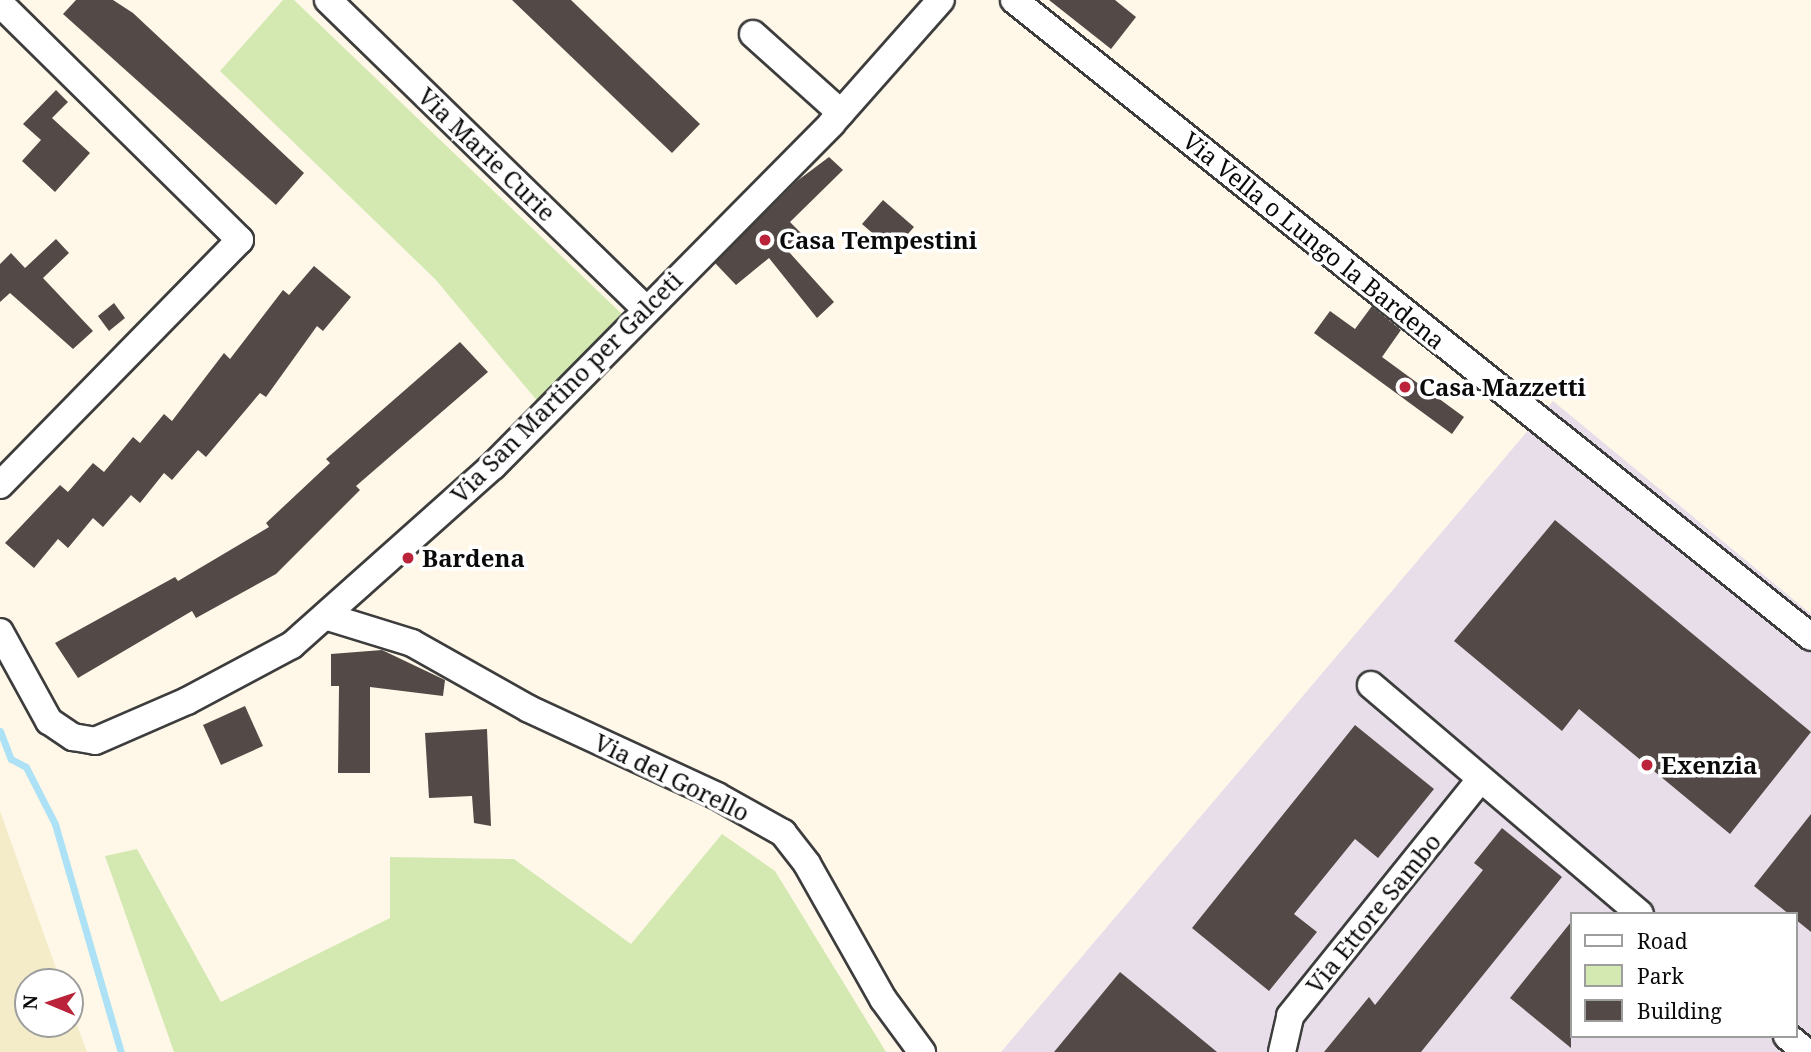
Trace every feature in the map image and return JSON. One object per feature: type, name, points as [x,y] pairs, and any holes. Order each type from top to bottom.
[{"type":"street","name":"Via Marie Curie","points":[[328,0],[645,308]]},
{"type":"street","name":"Via San Martino per Galceti","points":[[0,632],[49,721],[73,737],[95,741],[292,645],[493,466],[645,308],[841,113],[941,0]]},
{"type":"street","name":"Via Vella o Lungo la Bardena","points":[[1014,0],[1811,637]]},
{"type":"street","points":[[0,485],[240,240],[7,10]]},
{"type":"street","points":[[753,34],[841,113]]},
{"type":"street","name":"Via del Gorello","points":[[325,616],[412,643],[529,709],[717,796],[783,833],[807,864],[883,999],[922,1052]]},
{"type":"street","points":[[1371,685],[1638,912]]},
{"type":"street","name":"Via Ettore Sambo","points":[[1282,1052],[1290,1016],[1480,780]]},
{"type":"street","points":[[1789,1038],[1806,1052]]},
{"type":"shaded area","points":[[1553,401],[1811,614],[1811,1052],[1001,1052]]},
{"type":"shaded area","points":[[0,811],[56,968],[14,968],[14,1038],[82,1038],[87,1052],[0,1052]]},
{"type":"green space","points":[[283,0],[294,0],[624,316],[539,403],[435,279],[220,71]]},
{"type":"green space","points":[[722,834],[775,871],[886,1052],[174,1052],[105,856],[137,849],[221,1002],[390,918],[390,857],[514,859],[631,944]]},
{"type":"building","points":[[76,0],[113,0],[133,13],[304,173],[276,205],[63,14]]},
{"type":"building","points":[[512,0],[571,0],[700,124],[672,153]]},
{"type":"building","points":[[1049,0],[1115,0],[1136,17],[1111,49]]},
{"type":"building","points":[[56,90],[68,102],[52,118],[90,153],[55,192],[22,161],[41,140],[23,124]]},
{"type":"building","name":"Casa Tempestini","points":[[829,157],[843,170],[790,222],[803,235],[789,252],[834,302],[817,318],[769,258],[736,285],[715,263],[797,181]]},
{"type":"building","points":[[883,200],[914,227],[893,251],[862,224]]},
{"type":"building","points":[[56,239],[69,253],[43,278],[93,331],[73,349],[10,293],[0,302],[0,264],[11,253],[25,268]]},
{"type":"building","points":[[314,266],[351,297],[323,331],[317,326],[266,397],[260,393],[206,457],[198,450],[172,480],[164,473],[140,503],[131,495],[103,527],[93,518],[68,548],[58,539],[34,568],[5,543],[60,485],[68,492],[93,463],[104,472],[133,437],[140,443],[164,414],[172,421],[224,353],[230,359],[283,290],[289,295]]},
{"type":"building","points":[[114,303],[125,318],[109,331],[98,316]]},
{"type":"building","name":"Casa Mazzetti","points":[[1372,306],[1401,330],[1382,357],[1464,417],[1452,434],[1314,333],[1330,311],[1355,329]]},
{"type":"building","points":[[460,342],[488,372],[356,486],[360,490],[276,574],[196,618],[192,611],[78,678],[55,643],[175,577],[178,581],[269,527],[266,523],[330,463],[326,459]]},
{"type":"building","points":[[1555,520],[1811,732],[1730,834],[1579,709],[1562,731],[1454,641]]},
{"type":"building","points":[[382,650],[445,680],[443,696],[370,687],[370,773],[338,773],[339,686],[331,686],[331,654]]},
{"type":"building","points":[[245,706],[263,746],[221,765],[203,725]]},
{"type":"building","points":[[1355,725],[1434,789],[1378,858],[1355,839],[1294,914],[1317,932],[1269,991],[1192,928]]},
{"type":"building","points":[[487,729],[491,826],[474,823],[472,796],[429,798],[425,733]]},
{"type":"building","points":[[1811,814],[1811,932],[1797,921],[1797,912],[1786,912],[1754,886]]},
{"type":"building","points":[[1502,828],[1562,877],[1421,1052],[1324,1052],[1369,997],[1375,1005],[1483,870],[1474,863]]},
{"type":"building","points":[[1570,923],[1571,1048],[1510,998]]},
{"type":"building","points":[[1120,972],[1217,1052],[1054,1052]]},
{"type":"waterway","points":[[0,731],[11,759],[26,767],[55,824],[121,1052]]},
{"type":"place","name":"Casa Tempestini","points":[[765,240]]},
{"type":"place","name":"Casa Mazzetti","points":[[1405,387]]},
{"type":"place","name":"Bardena","points":[[408,558]]},
{"type":"place","name":"Exenzia","points":[[1647,765]]}]
